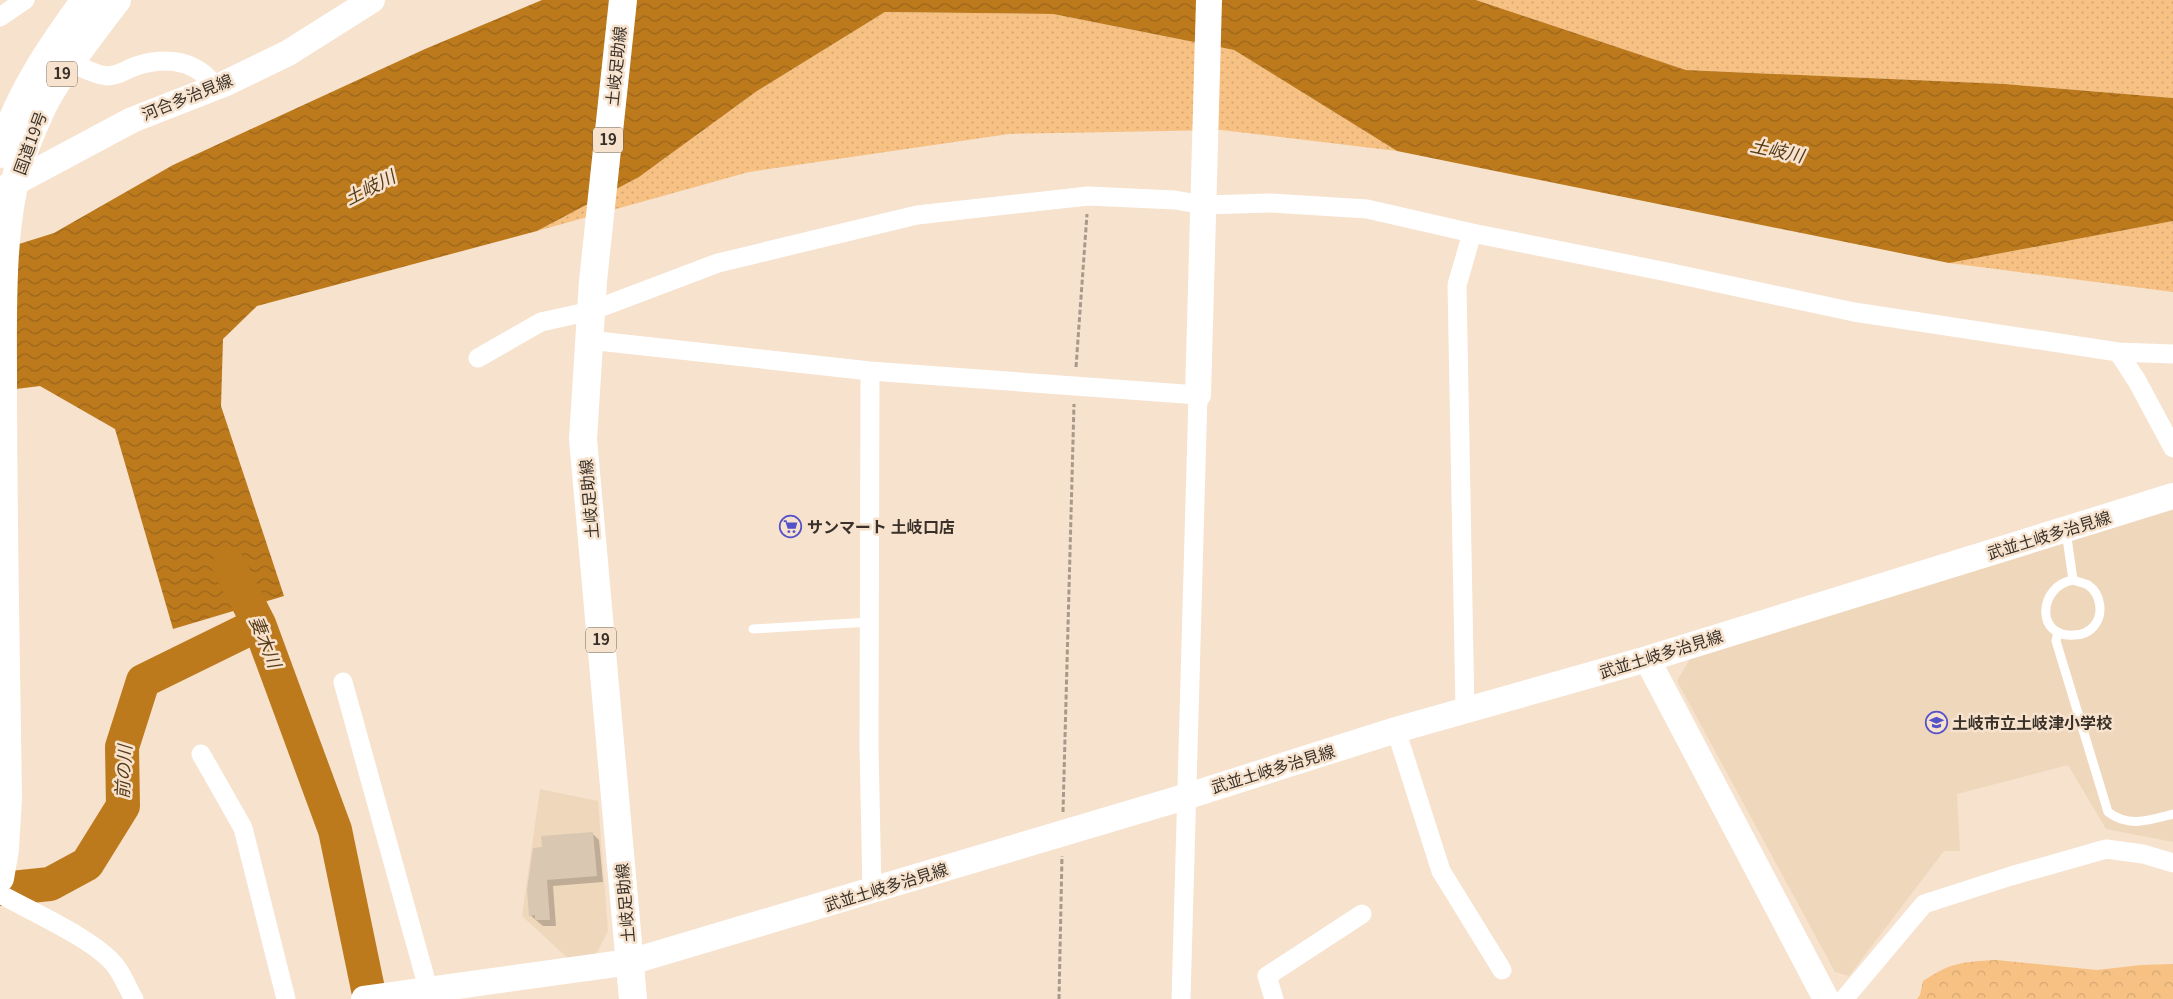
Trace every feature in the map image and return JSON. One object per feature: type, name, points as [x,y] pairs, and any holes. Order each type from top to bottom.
[{"type":"main road","name":"国道19号","points":[[0,878],[5,849],[8,798],[3,438],[4,277],[6,234],[11,198],[9,123],[28,85],[53,43],[85,0]]},
{"type":"main road","name":"国道19号","points":[[11,155],[70,62],[117,0]]},
{"type":"main road","name":"土岐足助線","points":[[623,0],[593,281],[583,439],[633,999]]},
{"type":"main road","points":[[1198,395],[1209,0]]},
{"type":"main road","name":"河合多治見線","points":[[0,191],[132,120],[216,87],[288,52],[369,1]]},
{"type":"main road","name":"武並土岐多治見線","points":[[364,999],[427,994],[630,962],[1188,796],[1396,730],[1647,659],[2173,496]]},
{"type":"main road","points":[[1647,659],[1826,999]]},
{"type":"street","points":[[0,17],[25,0]]},
{"type":"street","points":[[70,62],[106,76],[120,75],[134,67],[153,62],[177,61],[196,68],[207,75],[216,87]]},
{"type":"street","points":[[478,358],[541,322],[591,311],[718,263],[917,215],[1088,196],[1174,200],[1204,199],[1367,209],[1472,233],[1854,312],[2118,352],[2173,354]]},
{"type":"street","points":[[1465,711],[1457,285],[1472,233]]},
{"type":"street","points":[[589,340],[870,371],[1198,395],[1181,999]]},
{"type":"street","points":[[2118,352],[2137,381],[2173,448]]},
{"type":"street","points":[[870,371],[869,746],[872,891]]},
{"type":"street","points":[[343,682],[427,994]]},
{"type":"street","points":[[1396,730],[1441,871],[1502,970]]},
{"type":"street","points":[[201,754],[243,828],[286,999]]},
{"type":"street","points":[[1844,999],[1924,904],[2011,876],[2106,849],[2143,854],[2173,862]]},
{"type":"street","points":[[0,894],[86,941],[104,954],[117,967],[134,999]]},
{"type":"street","points":[[1274,999],[1267,976],[1362,914]]},
{"type":"lane","points":[[2066,530],[2073,580]]},
{"type":"lane","points":[[2073,580],[2088,585],[2095,592],[2101,609],[2099,618],[2088,632],[2071,636],[2058,632],[2049,625],[2045,615],[2048,600],[2055,588],[2073,580]]},
{"type":"lane","points":[[754,629],[870,622]]},
{"type":"lane","points":[[2058,632],[2056,641],[2108,812],[2116,819],[2132,823],[2173,814]]},
{"type":"path","points":[[1059,999],[1074,385],[1088,196]]},
{"type":"shaded area","name":"土岐市立土岐津小学校","points":[[2173,508],[2173,842],[2106,829],[2068,765],[1957,794],[1960,851],[1944,851],[1849,976],[1835,972],[1677,681],[1695,650]]},
{"type":"shaded area","points":[[540,789],[598,801],[608,931],[594,958],[572,962],[522,916]]},
{"type":"green space","points":[[1476,0],[2173,0],[2173,98],[2005,84],[1686,70]]},
{"type":"green space","points":[[885,12],[1053,14],[1234,50],[1397,151],[1221,130],[1009,134],[749,172],[537,231],[639,177],[757,91]]},
{"type":"green space","points":[[2173,221],[2173,292],[1949,263]]},
{"type":"green space","points":[[1996,960],[2097,970],[2141,965],[2173,964],[2173,999],[1917,999],[1920,995],[1923,981],[1942,970],[1958,964]]},
{"type":"water","name":"土岐川","points":[[542,0],[1476,0],[1686,70],[2005,84],[2173,98],[2173,221],[1949,263],[1397,151],[1234,50],[1053,14],[885,12],[757,91],[639,177],[537,231],[257,306],[223,339],[221,406],[284,596],[173,629],[115,429],[40,386],[0,391],[0,250],[54,233],[173,165],[425,49]]},
{"type":"building","points":[[593,832],[597,876],[547,880],[550,920],[535,920],[535,915],[529,916],[527,890],[533,848],[542,847],[541,836]]},
{"type":"waterway","name":"妻木川","points":[[229,566],[259,624],[335,830],[370,999]]},
{"type":"waterway","name":"前の川","points":[[0,889],[50,884],[87,864],[123,806],[122,747],[143,681],[259,624]]},
{"type":"place","name":"サンマート 土岐口店","points":[[791,527]]},
{"type":"place","name":"土岐市立土岐津小学校","points":[[1936,723]]}]
